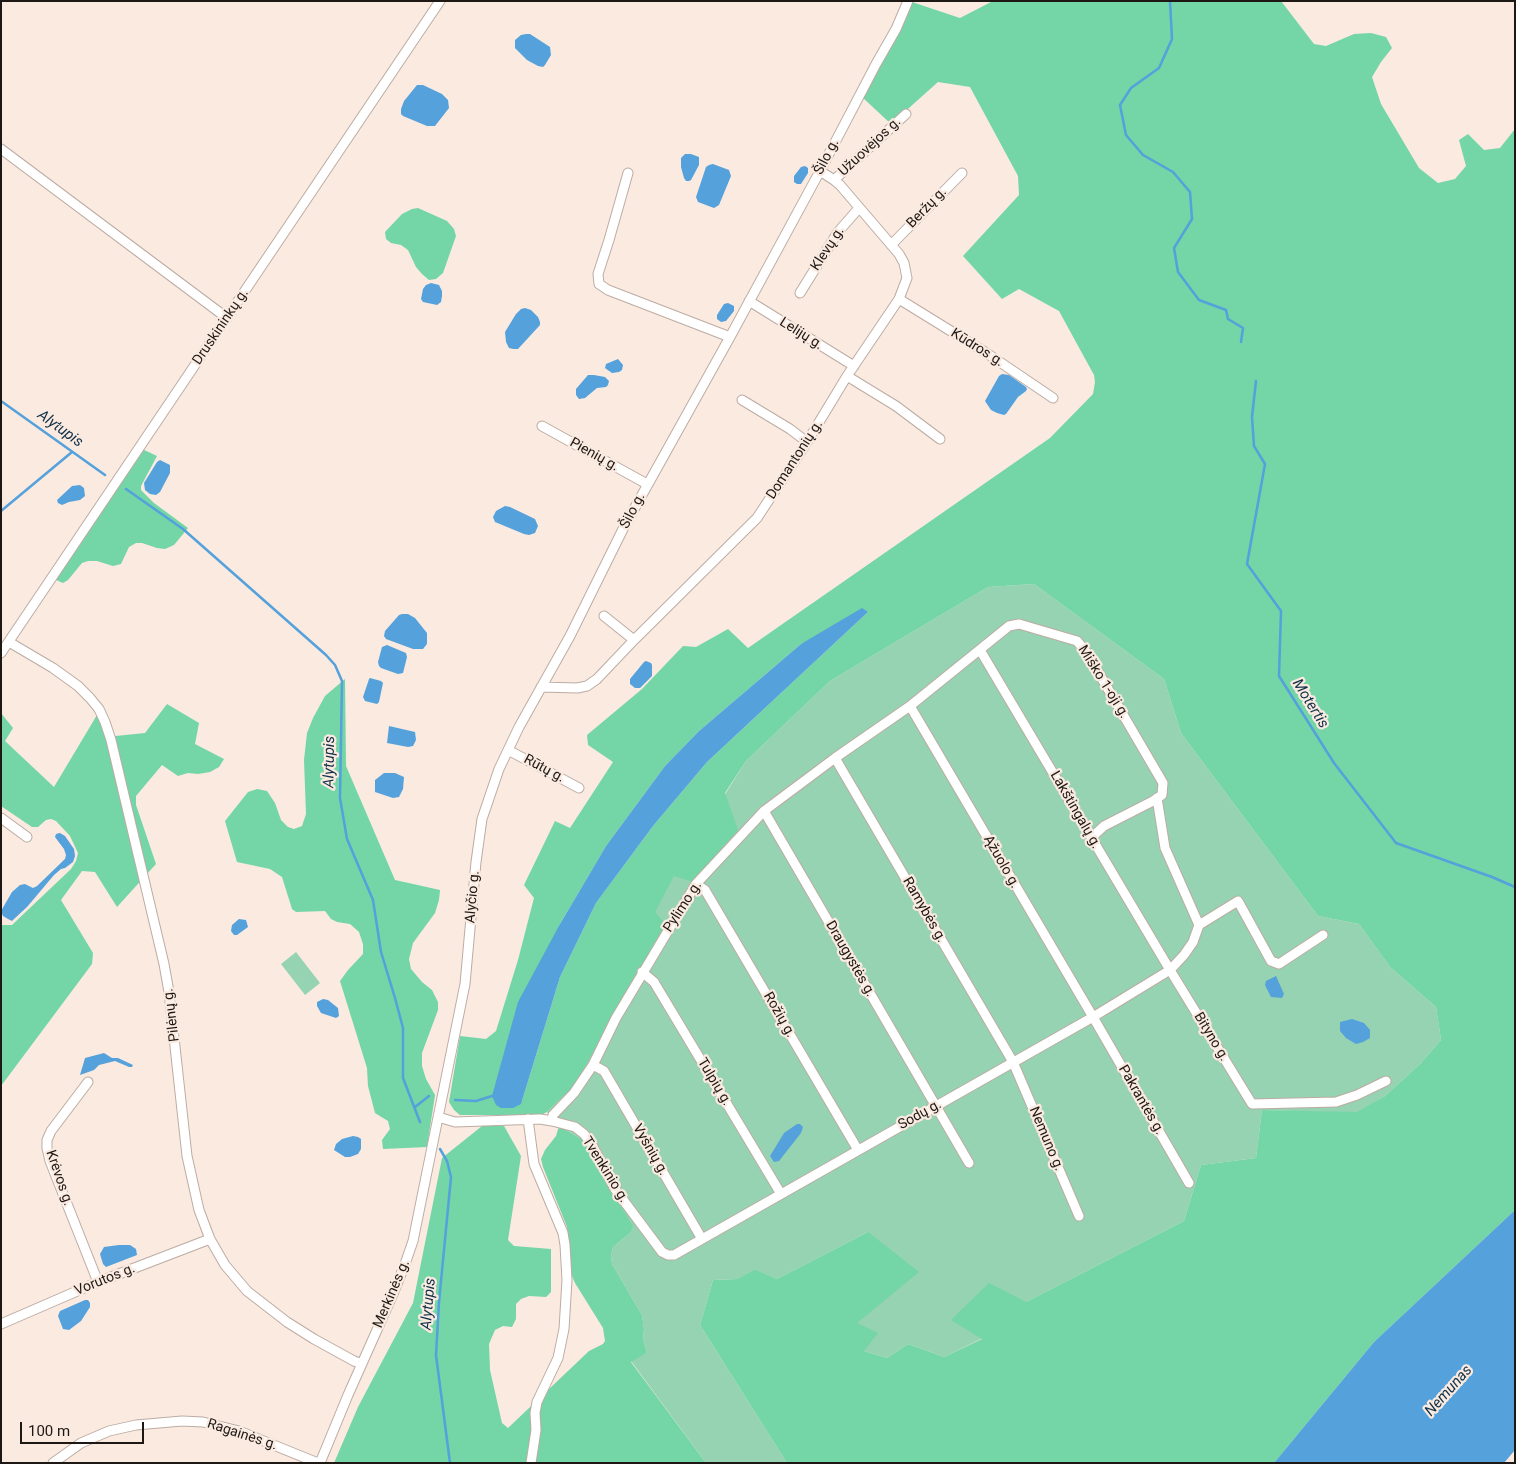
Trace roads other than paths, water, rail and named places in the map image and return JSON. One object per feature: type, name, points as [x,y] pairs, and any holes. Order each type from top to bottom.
[{"type":"street","name":"Druskininkų g.","points":[[1,652],[440,1]]},
{"type":"street","name":"Šilo g.","points":[[541,687],[570,636],[647,484],[730,337],[896,29],[908,1]]},
{"type":"street","name":"Užuovėjos g.","points":[[834,180],[906,114]]},
{"type":"street","points":[[1,149],[227,318]]},
{"type":"street","name":"Domantonių g.","points":[[541,687],[577,688],[587,686],[597,679],[757,518],[808,442],[847,376],[899,299],[907,278],[904,263],[892,244],[834,180],[820,171]]},
{"type":"street","name":"Beržų g.","points":[[892,244],[962,173]]},
{"type":"street","points":[[628,174],[598,274],[599,284],[608,290],[730,337]]},
{"type":"street","name":"Klevų g.","points":[[800,293],[838,232],[859,208]]},
{"type":"street","name":"Kūdros g.","points":[[899,299],[988,354],[1053,398]]},
{"type":"street","name":"Lelijų g.","points":[[749,302],[854,366]]},
{"type":"street","points":[[847,376],[896,406],[940,440]]},
{"type":"street","points":[[742,400],[808,442]]},
{"type":"street","name":"Pienių g.","points":[[542,426],[647,484]]},
{"type":"street","points":[[604,616],[634,640]]},
{"type":"street","name":"Miško 1-oji g.","points":[[980,650],[1009,626],[1020,624],[1077,641],[1087,652],[1164,783],[1160,795],[1165,848],[1199,925]]},
{"type":"street","name":"Pilėnų g.","points":[[9,642],[53,668],[78,686],[90,698],[105,722],[111,740],[164,964],[169,992],[187,1156],[199,1210],[210,1240],[225,1265],[247,1292],[307,1335],[362,1364]]},
{"type":"street","name":"Pylimo g.","points":[[552,1120],[553,1115],[574,1092],[593,1065],[616,1018],[642,972],[696,884],[764,811],[835,758],[910,706],[980,650]]},
{"type":"street","name":"Lakštingalų g.","points":[[980,650],[1170,970]]},
{"type":"street","name":"Alyčio g.","points":[[438,1117],[465,984],[476,862],[482,819],[508,750],[541,687]]},
{"type":"street","name":"Ąžuolo g.","points":[[910,706],[1093,1017]]},
{"type":"street","name":"Rūtų g.","points":[[508,750],[579,788]]},
{"type":"street","name":"Ramybės g.","points":[[835,758],[1013,1062]]},
{"type":"street","points":[[1091,838],[1104,826],[1160,795]]},
{"type":"street","name":"Draugystės g.","points":[[764,811],[969,1163]]},
{"type":"street","points":[[1,818],[27,837]]},
{"type":"street","name":"Rožių g.","points":[[696,884],[705,890],[858,1150]]},
{"type":"street","points":[[1199,925],[1238,901],[1271,961],[1279,964],[1323,935]]},
{"type":"street","name":"Sodų g.","points":[[668,1255],[674,1255],[936,1107],[1093,1017],[1170,970],[1193,942],[1199,925]]},
{"type":"street","name":"Bityno g.","points":[[1170,970],[1252,1104],[1336,1102],[1357,1095],[1386,1081]]},
{"type":"street","name":"Tulpių g.","points":[[642,972],[654,982],[781,1194]]},
{"type":"street","name":"Pakrantės g.","points":[[1093,1017],[1189,1183]]},
{"type":"street","name":"Nemuno g.","points":[[1013,1062],[1079,1216]]},
{"type":"street","name":"Vyšnių g.","points":[[593,1065],[604,1071],[702,1239]]},
{"type":"street","name":"Krėvos g.","points":[[88,1082],[51,1131],[47,1140],[47,1148],[50,1161],[98,1282]]},
{"type":"street","points":[[438,1117],[455,1122],[552,1120]]},
{"type":"street","name":"Merkinės g.","points":[[319,1463],[393,1294],[413,1241],[438,1117]]},
{"type":"street","points":[[528,1120],[534,1164],[563,1233],[567,1280],[564,1329],[558,1358],[538,1402],[535,1414],[536,1430],[531,1463]]},
{"type":"street","name":"Tvenkinio g.","points":[[552,1120],[575,1127],[584,1134],[591,1143],[615,1189],[662,1252],[668,1255]]},
{"type":"street","name":"Vorutos g.","points":[[1,1324],[98,1282],[210,1240]]},
{"type":"street","name":"Ragainės g.","points":[[53,1463],[81,1444],[109,1431],[136,1425],[182,1421],[203,1422],[239,1431],[319,1463]]},
{"type":"water","points":[[530,34],[550,47],[551,55],[543,67],[527,60],[515,48],[515,40],[521,35]]},
{"type":"water","points":[[417,85],[423,85],[442,94],[448,100],[449,108],[435,126],[427,126],[401,114],[404,101]]},
{"type":"water","points":[[685,154],[699,157],[699,165],[689,181],[686,181],[684,178],[681,167],[681,158]]},
{"type":"water","points":[[713,164],[729,170],[731,176],[719,205],[714,208],[698,202],[696,197],[706,167]]},
{"type":"water","points":[[805,166],[808,168],[808,173],[801,184],[797,184],[794,182],[794,176],[801,167]]},
{"type":"water","points":[[431,283],[439,285],[442,291],[441,302],[437,305],[423,302],[421,299],[423,289]]},
{"type":"water","points":[[728,303],[734,306],[734,311],[726,321],[721,322],[717,319],[717,315],[724,304]]},
{"type":"water","points":[[525,308],[531,310],[538,317],[540,325],[518,349],[509,348],[505,332],[516,314]]},
{"type":"water","points":[[618,359],[623,365],[622,370],[612,373],[605,368],[606,364]]},
{"type":"water","points":[[1002,374],[1009,375],[1027,389],[1004,415],[991,410],[985,401]]},
{"type":"water","points":[[588,375],[605,377],[609,381],[608,385],[597,388],[585,398],[579,399],[576,395],[576,389]]},
{"type":"water","points":[[160,460],[170,465],[170,473],[160,492],[156,495],[150,494],[145,490],[144,483]]},
{"type":"water","points":[[80,485],[84,488],[85,496],[80,500],[62,505],[58,503],[57,500],[72,486]]},
{"type":"water","points":[[505,506],[535,519],[538,526],[535,533],[524,534],[495,522],[493,517],[496,511]]},
{"type":"water","points":[[862,608],[868,612],[707,762],[653,826],[596,903],[560,977],[521,1104],[513,1108],[501,1108],[496,1105],[492,1096],[518,1002],[560,924],[606,846],[665,766],[699,731],[801,644]]},
{"type":"water","points":[[402,614],[408,614],[415,618],[427,633],[427,644],[423,649],[413,649],[386,639],[384,636],[385,631]]},
{"type":"water","points":[[387,645],[406,653],[407,657],[403,673],[398,674],[379,666],[378,662],[382,647]]},
{"type":"water","points":[[646,661],[652,665],[652,676],[640,688],[635,688],[630,684],[630,679]]},
{"type":"water","points":[[370,678],[383,683],[377,704],[365,701],[363,697]]},
{"type":"water","points":[[389,726],[415,732],[416,740],[413,746],[408,747],[387,743]]},
{"type":"water","points":[[384,773],[395,773],[404,777],[403,789],[399,797],[393,798],[375,792],[375,780]]},
{"type":"water","points":[[60,833],[65,836],[74,849],[75,856],[73,862],[54,875],[27,907],[12,921],[3,916],[1,911],[12,892],[20,885],[25,884],[33,888],[37,886],[65,859],[64,849],[55,837],[56,834]]},
{"type":"water","points":[[239,919],[246,920],[248,927],[234,935],[231,931],[232,925]]},
{"type":"water","points":[[1276,976],[1284,994],[1282,998],[1271,997],[1265,985],[1266,981]]},
{"type":"water","points":[[323,999],[328,1000],[338,1008],[339,1016],[336,1018],[321,1013],[317,1002]]},
{"type":"water","points":[[1352,1019],[1364,1023],[1370,1030],[1370,1038],[1356,1044],[1346,1038],[1340,1031],[1340,1022]]},
{"type":"water","points":[[104,1053],[112,1058],[118,1058],[133,1065],[129,1067],[115,1061],[99,1065],[94,1070],[80,1075],[85,1058]]},
{"type":"water","points":[[797,1124],[803,1127],[801,1133],[779,1161],[774,1162],[770,1156],[784,1133]]},
{"type":"water","points":[[353,1136],[361,1139],[361,1149],[358,1154],[345,1157],[334,1150],[336,1144],[342,1139]]},
{"type":"water","name":"Nemunas","points":[[1515,1210],[1515,1450],[1504,1463],[1274,1463],[1374,1342]]},
{"type":"water","points":[[130,1245],[136,1249],[137,1255],[106,1267],[100,1254],[104,1247]]},
{"type":"water","points":[[88,1300],[90,1307],[81,1321],[69,1330],[63,1329],[58,1316],[60,1311]]},
{"type":"waterway","name":"Motertis","points":[[1170,1],[1172,39],[1159,68],[1131,88],[1120,105],[1126,135],[1143,155],[1173,172],[1190,192],[1192,219],[1174,248],[1178,272],[1199,300],[1226,310],[1228,319],[1243,328],[1241,342]]},
{"type":"waterway","name":"Motertis","points":[[1256,381],[1252,417],[1254,446],[1265,464],[1247,564],[1281,611],[1279,676],[1334,763],[1396,843],[1515,887]]},
{"type":"waterway","name":"Alytupis","points":[[1,401],[105,475]]},
{"type":"waterway","points":[[1,511],[72,452]]},
{"type":"waterway","name":"Alytupis","points":[[126,489],[183,529],[335,665],[342,681],[340,798],[347,839],[373,900],[381,952],[403,1028],[403,1078],[420,1122]]},
{"type":"waterway","points":[[415,1107],[429,1096]]},
{"type":"waterway","points":[[455,1100],[476,1101],[492,1096]]},
{"type":"waterway","name":"Alytupis","points":[[440,1149],[447,1161],[451,1177],[436,1355],[450,1463]]}]
